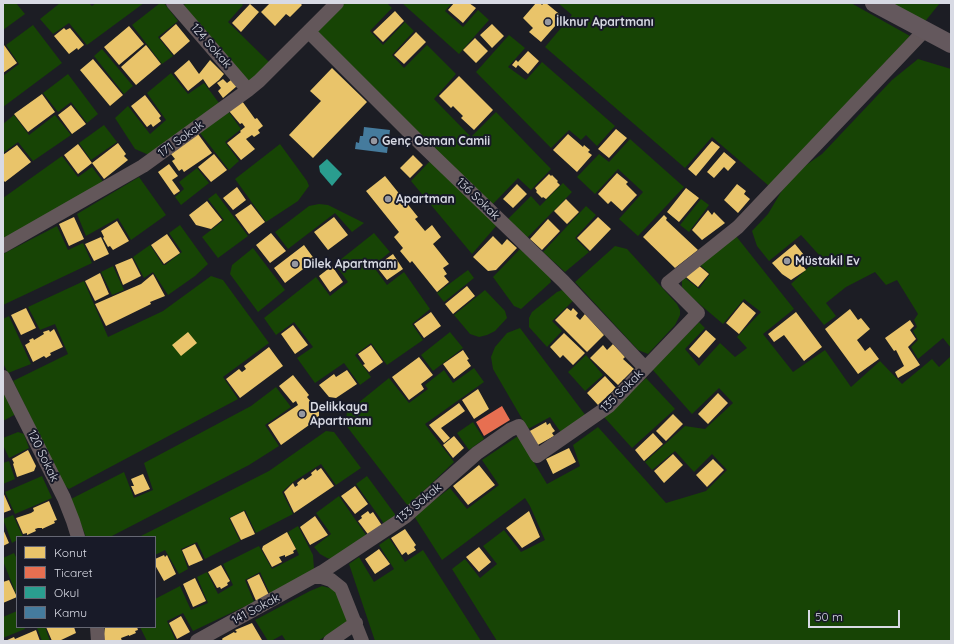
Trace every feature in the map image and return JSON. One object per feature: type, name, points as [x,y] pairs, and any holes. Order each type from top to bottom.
[{"type":"main road","points":[[874,3],[951,44]]},
{"type":"street","name":"124 Sokak","points":[[173,3],[248,90]]},
{"type":"street","name":"171 Sokak","points":[[3,246],[143,166],[248,90],[259,81],[337,3]]},
{"type":"street","name":"135 Sokak","points":[[519,426],[537,456],[609,406],[698,313],[668,283],[738,227],[925,30]]},
{"type":"street","name":"136 Sokak","points":[[309,32],[420,143],[563,281],[645,368]]},
{"type":"street","name":"120 Sokak","points":[[3,376],[64,498],[78,536]]},
{"type":"street","name":"133 Sokak","points":[[315,577],[405,517],[477,453],[499,437],[519,426]]},
{"type":"street","points":[[315,577],[326,578],[338,585],[344,593],[362,641]]},
{"type":"street","name":"141 Sokak","points":[[197,641],[315,577]]},
{"type":"street","points":[[330,641],[356,623]]},
{"type":"street","points":[[97,628],[98,641]]},
{"type":"green space","points":[[3,3],[16,3],[25,14],[3,30]]},
{"type":"green space","points":[[60,3],[89,3],[92,6],[96,3],[144,3],[87,45],[69,23],[53,34],[40,19]]},
{"type":"green space","points":[[160,3],[164,3],[178,21],[158,37],[173,56],[162,64],[132,25]]},
{"type":"green space","points":[[185,3],[241,3],[243,5],[228,22],[269,62],[257,78],[247,81],[184,6]]},
{"type":"green space","points":[[343,3],[387,3],[392,8],[370,31],[383,45],[405,22],[414,31],[392,55],[404,68],[427,45],[456,74],[434,99],[471,137],[496,112],[551,169],[531,190],[518,178],[493,204],[426,142],[317,31]]},
{"type":"green space","points":[[402,3],[452,3],[445,11],[463,27],[478,10],[489,20],[459,54]]},
{"type":"green space","points":[[558,3],[851,3],[910,36],[769,186],[712,137],[685,168],[545,47],[572,15]]},
{"type":"green space","points":[[889,3],[940,3],[923,24]]},
{"type":"green space","points":[[33,25],[62,63],[3,107],[3,76],[19,64],[6,45]]},
{"type":"green space","points":[[509,35],[525,48],[508,67],[526,80],[542,62],[615,126],[597,146],[586,135],[581,140],[569,130],[551,148],[476,72]]},
{"type":"green space","points":[[102,49],[133,86],[124,94],[94,56]]},
{"type":"green space","points":[[918,59],[951,69],[951,348],[943,338],[918,359],[911,347],[918,340],[913,331],[917,327],[914,320],[918,314],[897,280],[886,285],[875,272],[846,287],[826,303],[836,316],[824,325],[791,284],[820,256],[801,235],[769,261],[757,246],[752,231],[768,214],[781,192],[796,172],[822,154],[892,80]]},
{"type":"green space","points":[[171,73],[188,94],[204,83],[219,103],[149,155],[135,149],[115,118],[128,106],[150,134],[166,120],[147,93]]},
{"type":"green space","points":[[68,74],[98,114],[87,123],[71,102],[58,112],[43,93]]},
{"type":"green space","points":[[228,111],[241,129],[225,142],[239,161],[229,170],[200,133]]},
{"type":"green space","points":[[14,115],[29,135],[55,115],[71,135],[33,161],[18,142],[3,153],[3,124]]},
{"type":"green space","points":[[104,125],[117,142],[91,160],[79,143]]},
{"type":"green space","points":[[630,139],[684,187],[638,236],[619,219],[643,192],[618,169],[595,194],[577,177],[599,154],[609,162]]},
{"type":"green space","points":[[280,144],[309,186],[298,201],[266,222],[235,179]]},
{"type":"green space","points":[[62,156],[78,177],[92,167],[104,183],[3,241],[3,198]]},
{"type":"green space","points":[[430,161],[497,225],[472,254],[411,181]]},
{"type":"green space","points":[[197,168],[209,183],[181,205],[175,197],[184,189],[179,182]]},
{"type":"green space","points":[[139,177],[166,215],[131,240],[118,218],[86,236],[77,214]]},
{"type":"green space","points":[[563,183],[572,192],[527,238],[508,219],[531,196],[540,206]]},
{"type":"green space","points":[[216,193],[248,236],[218,258],[202,237],[224,220],[208,199]]},
{"type":"green space","points":[[701,199],[709,205],[689,232],[680,225]]},
{"type":"green space","points":[[319,204],[328,205],[364,223],[352,232],[335,213],[288,249],[275,232],[309,206]]},
{"type":"green space","points":[[586,206],[596,215],[575,238],[589,252],[565,272],[543,252]]},
{"type":"green space","points":[[180,225],[208,264],[195,276],[168,295],[153,272],[144,278],[133,257],[150,245],[163,265],[165,265],[182,252],[169,233]]},
{"type":"green space","points":[[57,226],[68,250],[83,243],[92,263],[3,305],[3,254]]},
{"type":"green space","points":[[374,233],[390,252],[373,266],[387,285],[404,272],[430,309],[412,324],[423,340],[387,365],[371,343],[355,355],[371,377],[360,385],[344,363],[315,383],[297,358],[313,347],[294,322],[276,335],[264,318],[316,277],[330,296],[348,282],[335,264]]},
{"type":"green space","points":[[736,236],[794,309],[763,334],[793,372],[825,350],[851,387],[880,361],[902,384],[932,359],[939,367],[951,356],[951,641],[497,641],[452,569],[465,559],[480,578],[497,564],[483,546],[504,530],[521,552],[545,540],[525,498],[442,560],[414,516],[450,488],[467,509],[499,485],[482,460],[518,436],[547,484],[580,466],[573,445],[598,427],[666,503],[706,491],[727,470],[712,454],[694,472],[675,451],[652,470],[645,462],[685,426],[705,429],[733,403],[719,388],[692,414],[652,369],[699,322],[705,328],[685,349],[699,366],[720,343],[735,357],[747,348],[737,337],[761,312],[744,299],[723,324],[690,296],[682,287],[684,277],[699,289],[710,274],[698,263]]},
{"type":"green space","points":[[615,246],[627,249],[677,304],[680,310],[680,315],[675,325],[648,354],[638,350],[575,282]]},
{"type":"green space","points":[[253,248],[285,290],[258,312],[230,274],[232,265]]},
{"type":"green space","points":[[520,249],[549,273],[551,282],[521,309],[514,306],[493,277]]},
{"type":"green space","points":[[113,266],[124,290],[112,295],[101,272]]},
{"type":"green space","points":[[468,270],[474,278],[444,302],[437,293]]},
{"type":"green space","points":[[211,276],[223,280],[269,343],[223,377],[238,399],[69,489],[64,485],[13,381],[68,354],[55,324],[40,330],[28,307],[84,281],[108,337],[163,311]]},
{"type":"green space","points":[[485,290],[505,311],[507,318],[495,331],[479,337],[470,334],[454,315]]},
{"type":"green space","points":[[562,290],[575,299],[552,321],[562,331],[547,347],[529,327],[529,318],[532,312],[557,292]]},
{"type":"green space","points":[[9,316],[31,364],[8,373],[3,363],[3,319]]},
{"type":"green space","points":[[520,328],[586,416],[562,434],[550,417],[528,429],[493,369],[491,357],[495,347],[507,333]]},
{"type":"green space","points":[[450,332],[463,348],[433,371],[421,355]]},
{"type":"green space","points":[[586,355],[603,375],[585,391],[568,372]]},
{"type":"green space","points":[[474,368],[484,382],[425,424],[454,462],[408,506],[345,424],[347,412],[389,378],[409,403],[428,389],[425,385],[444,370],[453,383]]},
{"type":"green space","points":[[646,378],[675,409],[632,448],[604,417]]},
{"type":"green space","points":[[276,387],[291,407],[265,425],[279,446],[249,465],[112,536],[86,536],[71,499],[124,472],[134,498],[153,490],[144,463],[251,406]]},
{"type":"green space","points":[[3,390],[16,414],[3,421]]},
{"type":"green space","points":[[473,422],[484,439],[469,450],[457,433]]},
{"type":"green space","points":[[326,431],[334,432],[361,468],[336,485],[321,464],[293,482],[282,492],[293,514],[256,533],[245,510],[229,518],[240,541],[205,559],[197,542],[181,549],[188,569],[179,574],[165,550],[156,554],[156,536],[141,536],[269,471]]},
{"type":"green space","points":[[18,432],[24,434],[29,448],[9,458],[3,445],[3,438]]},
{"type":"green space","points":[[9,461],[15,479],[3,484],[3,463]]},
{"type":"green space","points":[[42,476],[52,498],[15,514],[5,492]]},
{"type":"green space","points":[[367,476],[397,517],[385,525],[356,484]]},
{"type":"green space","points":[[339,496],[368,538],[334,560],[320,554],[314,547],[331,534],[316,513]]},
{"type":"green space","points":[[13,515],[23,536],[16,536],[16,541],[12,543],[3,519]]},
{"type":"green space","points":[[298,526],[313,555],[314,569],[270,594],[260,572],[245,580],[254,602],[193,631],[183,613],[167,621],[176,641],[147,641],[140,628],[156,628],[156,598],[180,586],[191,610],[208,603],[197,577],[207,572],[218,594],[233,585],[223,564],[259,546],[272,569],[299,555],[288,532]]},
{"type":"green space","points":[[389,538],[405,562],[423,550],[481,641],[375,641],[349,564],[359,557],[374,582],[394,569],[379,545]]},
{"type":"green space","points":[[14,553],[16,557],[16,594],[3,561],[3,558]]},
{"type":"green space","points":[[322,586],[337,590],[348,622],[318,641],[286,641],[282,635],[268,641],[255,620]]},
{"type":"green space","points":[[16,611],[16,628],[25,629],[3,638],[3,617]]},
{"type":"green space","points":[[37,628],[45,628],[50,641],[42,641]]},
{"type":"building: Konut","points":[[270,3],[300,3],[302,5],[290,17],[286,14],[275,26],[261,12]]},
{"type":"building: Konut","points":[[454,3],[469,3],[476,8],[463,23],[448,10]]},
{"type":"building: Konut","name":"İlknur Apartmanı","points":[[536,3],[540,3],[542,5],[546,3],[563,17],[541,42],[529,32],[533,28],[523,18]]},
{"type":"building: Konut","points":[[250,4],[259,12],[241,32],[232,23]]},
{"type":"building: Konut","points":[[395,11],[404,21],[383,42],[373,32]]},
{"type":"building: Konut","points":[[176,24],[190,41],[174,55],[160,38]]},
{"type":"building: Konut","points":[[492,24],[504,36],[492,48],[480,35]]},
{"type":"building: Konut","points":[[129,26],[144,44],[119,65],[104,47]]},
{"type":"building: Konut","points":[[64,28],[66,30],[70,28],[84,45],[78,50],[77,48],[69,54],[54,36]]},
{"type":"building: Konut","points":[[416,32],[426,42],[404,64],[394,55]]},
{"type":"building: Konut","points":[[475,38],[488,51],[476,63],[463,50]]},
{"type":"building: Konut","points":[[4,45],[17,63],[3,73],[3,46]]},
{"type":"building: Konut","points":[[146,45],[161,64],[136,85],[121,67]]},
{"type":"building: Konut","points":[[528,51],[539,61],[528,74],[518,65],[516,68],[512,65],[516,60],[518,62]]},
{"type":"building: Konut","points":[[93,59],[123,95],[110,106],[80,70]]},
{"type":"building: Konut","points":[[189,60],[199,74],[210,60],[224,74],[209,88],[203,79],[188,91],[174,73]]},
{"type":"building: Konut","points":[[332,68],[367,102],[313,158],[289,135],[321,101],[310,91]]},
{"type":"building: Konut","points":[[459,76],[493,110],[474,130],[461,118],[463,116],[453,106],[451,108],[439,96]]},
{"type":"building: Konut","points":[[223,79],[227,83],[231,80],[237,86],[223,98],[218,91],[221,88],[217,83]]},
{"type":"building: Konut","points":[[42,94],[55,112],[28,132],[14,114]]},
{"type":"building: Konut","points":[[145,95],[161,116],[159,118],[161,121],[153,127],[151,124],[147,127],[131,106]]},
{"type":"building: Konut","points":[[242,101],[255,119],[257,118],[263,126],[258,130],[260,133],[254,137],[252,135],[246,139],[255,149],[241,160],[227,143],[245,127],[242,123],[240,124],[229,111]]},
{"type":"building: Konut","points":[[71,105],[86,124],[72,134],[58,115]]},
{"type":"building: Konut","points":[[616,129],[627,138],[609,158],[598,149]]},
{"type":"building: Konut","points":[[198,134],[212,153],[184,172],[182,169],[179,171],[172,161],[175,159],[171,154]]},
{"type":"building: Konut","points":[[568,134],[583,147],[584,145],[590,150],[588,152],[592,155],[577,172],[553,150]]},
{"type":"building: Konut","points":[[712,141],[720,147],[696,176],[688,169]]},
{"type":"building: Konut","points":[[118,143],[126,154],[124,156],[128,160],[104,179],[92,163]]},
{"type":"building: Konut","points":[[78,144],[92,163],[78,174],[64,155]]},
{"type":"building: Konut","points":[[17,145],[31,162],[5,182],[3,180],[3,155]]},
{"type":"building: Konut","points":[[724,152],[736,162],[728,171],[724,167],[714,178],[707,172]]},
{"type":"building: Konut","points":[[214,154],[227,170],[211,182],[198,167]]},
{"type":"building: Konut","points":[[413,155],[423,165],[410,178],[400,168]]},
{"type":"building: Konut","points":[[169,164],[178,176],[172,180],[180,191],[174,195],[158,172]]},
{"type":"building: Konut","points":[[617,173],[628,182],[626,184],[637,195],[622,211],[611,201],[608,204],[598,194]]},
{"type":"building: Konut","points":[[549,174],[558,181],[557,182],[560,185],[546,199],[543,197],[542,198],[536,192],[537,191],[535,188]]},
{"type":"building: Konut","points":[[385,176],[418,217],[415,219],[425,231],[432,225],[441,237],[433,244],[449,264],[443,268],[447,274],[444,276],[449,282],[437,292],[412,261],[410,263],[400,251],[403,248],[394,237],[399,232],[366,191]]},
{"type":"building: Konut","points":[[517,184],[527,194],[513,208],[503,199]]},
{"type":"building: Konut","points":[[737,184],[746,191],[744,194],[750,199],[738,213],[724,200]]},
{"type":"building: Konut","points":[[237,187],[246,200],[233,210],[223,198]]},
{"type":"building: Konut","points":[[686,188],[699,198],[679,222],[667,212]]},
{"type":"building: Konut","points":[[566,199],[579,212],[567,224],[554,211]]},
{"type":"building: Konut","points":[[207,201],[222,220],[211,229],[196,225],[189,215]]},
{"type":"building: Konut","points":[[251,204],[265,222],[249,234],[235,215]]},
{"type":"building: Konut","points":[[708,210],[712,215],[714,212],[725,223],[702,240],[692,230]]},
{"type":"building: Konut","points":[[664,215],[667,218],[666,220],[698,250],[675,268],[643,237]]},
{"type":"building: Konut","points":[[74,217],[84,239],[69,246],[59,224]]},
{"type":"building: Konut","points":[[334,217],[348,235],[328,250],[314,232]]},
{"type":"building: Konut","points":[[598,217],[611,229],[590,251],[577,238]]},
{"type":"building: Konut","points":[[548,219],[560,231],[542,250],[530,239]]},
{"type":"building: Konut","points":[[117,221],[129,241],[113,250],[110,246],[108,247],[101,231]]},
{"type":"building: Konut","points":[[271,233],[286,251],[270,263],[256,245]]},
{"type":"building: Konut","points":[[167,234],[180,253],[164,264],[151,245]]},
{"type":"building: Konut","points":[[493,236],[502,245],[507,239],[517,248],[496,270],[488,271],[473,257]]},
{"type":"building: Konut","points":[[101,237],[109,254],[94,261],[85,244]]},
{"type":"building: Konut","name":"Müstakil Ev","points":[[795,244],[804,255],[799,260],[806,270],[791,280],[782,274],[772,263]]},
{"type":"building: Konut","name":"Dilek Apartmanı","points":[[304,245],[315,260],[285,283],[274,268]]},
{"type":"building: Konut","points":[[393,254],[403,269],[387,280],[376,266]]},
{"type":"building: Konut","points":[[132,258],[141,276],[123,285],[115,265]]},
{"type":"building: Konut","points":[[697,264],[709,274],[698,287],[686,277]]},
{"type":"building: Konut","points":[[332,266],[343,282],[330,292],[319,276]]},
{"type":"building: Konut","points":[[100,273],[109,294],[95,301],[85,281]]},
{"type":"building: Konut","points":[[153,274],[165,296],[150,302],[151,304],[106,326],[95,304],[141,284]]},
{"type":"building: Konut","points":[[467,286],[475,296],[453,314],[445,304]]},
{"type":"building: Konut","points":[[743,302],[756,313],[739,334],[726,323]]},
{"type":"building: Konut","points":[[26,308],[36,328],[21,335],[11,315]]},
{"type":"building: Konut","points":[[567,308],[571,311],[573,308],[578,313],[576,316],[580,320],[585,314],[604,335],[587,352],[555,320]]},
{"type":"building: Konut","points":[[850,309],[858,320],[861,318],[870,329],[857,340],[865,351],[870,347],[879,359],[858,374],[825,329]]},
{"type":"building: Konut","points":[[431,312],[441,326],[424,338],[414,324]]},
{"type":"building: Konut","points":[[796,312],[822,347],[804,361],[784,335],[774,342],[768,334]]},
{"type":"building: Konut","points":[[910,320],[914,326],[910,330],[916,339],[908,347],[920,365],[898,378],[895,372],[904,366],[896,350],[894,351],[885,338]]},
{"type":"building: Konut","points":[[293,325],[308,345],[295,354],[281,334]]},
{"type":"building: Konut","points":[[54,329],[63,347],[50,353],[51,355],[46,358],[44,356],[33,362],[25,345],[30,342],[29,340],[33,338],[34,340],[44,334],[43,332],[49,330],[50,332]]},
{"type":"building: Konut","points":[[706,330],[716,339],[699,358],[689,349]]},
{"type":"building: Konut","points":[[188,332],[197,343],[181,356],[172,345]]},
{"type":"building: Konut","points":[[564,333],[585,353],[573,365],[563,355],[560,358],[550,347]]},
{"type":"building: Konut","points":[[613,344],[625,357],[623,359],[634,369],[618,385],[590,358],[603,345],[607,350]]},
{"type":"building: Konut","points":[[371,345],[383,362],[369,372],[363,365],[365,364],[358,354]]},
{"type":"building: Konut","points":[[269,347],[283,366],[240,398],[226,379],[239,369],[242,372],[246,369],[244,366]]},
{"type":"building: Konut","points":[[463,350],[469,359],[467,360],[471,366],[454,379],[443,364]]},
{"type":"building: Konut","points":[[419,357],[433,375],[421,384],[424,389],[409,400],[392,377]]},
{"type":"building: Konut","points":[[347,370],[357,384],[336,398],[329,397],[319,385],[334,374],[336,377]]},
{"type":"building: Konut","points":[[293,375],[309,395],[307,397],[319,412],[319,418],[281,445],[268,425],[298,405],[296,401],[293,403],[279,386]]},
{"type":"building: Konut","points":[[605,376],[616,388],[598,405],[587,393]]},
{"type":"building: Konut","points":[[478,389],[489,409],[474,419],[462,400]]},
{"type":"building: Konut","points":[[718,393],[728,403],[708,424],[698,414]]},
{"type":"building: Konut","points":[[459,403],[465,411],[441,428],[450,438],[444,443],[429,425]]},
{"type":"building: Konut","points":[[673,414],[683,424],[666,441],[656,431]]},
{"type":"building: Konut","points":[[546,422],[547,425],[550,423],[555,431],[552,433],[554,436],[536,446],[528,432]]},
{"type":"building: Konut","points":[[653,433],[663,444],[644,461],[635,450]]},
{"type":"building: Konut","points":[[454,436],[464,448],[453,458],[443,445]]},
{"type":"building: Konut","points":[[569,448],[576,462],[553,474],[546,459]]},
{"type":"building: Konut","points":[[28,450],[36,466],[34,471],[17,477],[12,459]]},
{"type":"building: Konut","points":[[673,454],[683,465],[664,483],[654,471]]},
{"type":"building: Konut","points":[[713,459],[724,470],[707,487],[696,475]]},
{"type":"building: Konut","points":[[479,465],[495,485],[468,505],[453,486]]},
{"type":"building: Konut","points":[[321,468],[334,486],[294,513],[284,492],[293,483],[295,487],[303,478],[305,480],[312,475],[311,473],[316,469],[317,471]]},
{"type":"building: Konut","points":[[143,474],[150,489],[135,495],[131,486],[134,486],[131,479]]},
{"type":"building: Konut","points":[[355,486],[368,504],[355,514],[341,496]]},
{"type":"building: Konut","points":[[3,492],[11,510],[3,513]]},
{"type":"building: Konut","points":[[49,501],[57,520],[54,521],[55,523],[42,529],[35,529],[36,531],[27,535],[27,533],[23,534],[16,518],[31,513],[34,511],[33,508]]},
{"type":"building: Konut","points":[[244,511],[255,534],[241,540],[230,518]]},
{"type":"building: Konut","points":[[368,511],[370,514],[373,512],[383,527],[370,537],[358,521],[362,518],[361,516]]},
{"type":"building: Konut","points":[[529,511],[540,537],[522,548],[506,528]]},
{"type":"building: Konut","points":[[315,516],[328,535],[310,545],[300,527]]},
{"type":"building: Konut","points":[[3,529],[9,543],[3,546]]},
{"type":"building: Konut","points":[[405,529],[416,545],[414,547],[416,550],[408,555],[406,552],[402,555],[391,538]]},
{"type":"building: Konut","points":[[287,532],[296,549],[293,551],[294,553],[285,557],[285,555],[279,557],[282,562],[272,567],[262,549],[263,546]]},
{"type":"building: Konut","points":[[195,544],[203,560],[189,566],[182,550]]},
{"type":"building: Konut","points":[[479,547],[491,562],[479,572],[466,557]]},
{"type":"building: Konut","points":[[379,549],[390,564],[375,574],[365,559]]},
{"type":"building: Konut","points":[[164,555],[165,557],[167,555],[176,574],[164,581],[156,567],[156,559]]},
{"type":"building: Konut","points":[[221,565],[230,581],[227,583],[228,585],[221,589],[220,587],[217,588],[208,572]]},
{"type":"building: Konut","points":[[259,574],[270,597],[257,603],[247,580]]},
{"type":"building: Konut","points":[[195,578],[206,601],[193,607],[183,584]]},
{"type":"building: Konut","points":[[9,580],[16,597],[3,603],[3,582]]},
{"type":"building: Konut","points":[[181,616],[190,632],[177,639],[169,623]]},
{"type":"building: Konut","points":[[252,623],[262,640],[223,641],[223,638],[237,632],[235,630]]},
{"type":"building: Konut","points":[[46,628],[74,628],[76,633],[59,641],[52,641]]},
{"type":"building: Konut","points":[[105,628],[137,628],[138,630],[135,631],[136,633],[121,638],[122,641],[103,641]]},
{"type":"building: Konut","points":[[36,630],[40,641],[5,641],[14,637],[15,639]]},
{"type":"building: Ticaret","points":[[502,406],[510,420],[484,436],[476,422]]},
{"type":"building: Okul","points":[[327,159],[342,174],[332,186],[320,172],[319,166]]},
{"type":"building: Kamu","name":"Genç Osman Camii","points":[[364,127],[390,130],[387,153],[355,149],[356,142],[359,143],[360,136],[363,136]]},
{"type":"place","name":"İlknur Apartmanı","points":[[548,22]]},
{"type":"place","name":"Genç Osman Camii","points":[[374,141]]},
{"type":"place","name":"Apartman","points":[[388,199]]},
{"type":"place","name":"Müstakil Ev","points":[[787,261]]},
{"type":"place","name":"Dilek Apartmanı","points":[[295,264]]},
{"type":"place","name":"Delikkaya Apartmanı","points":[[302,414]]}]
